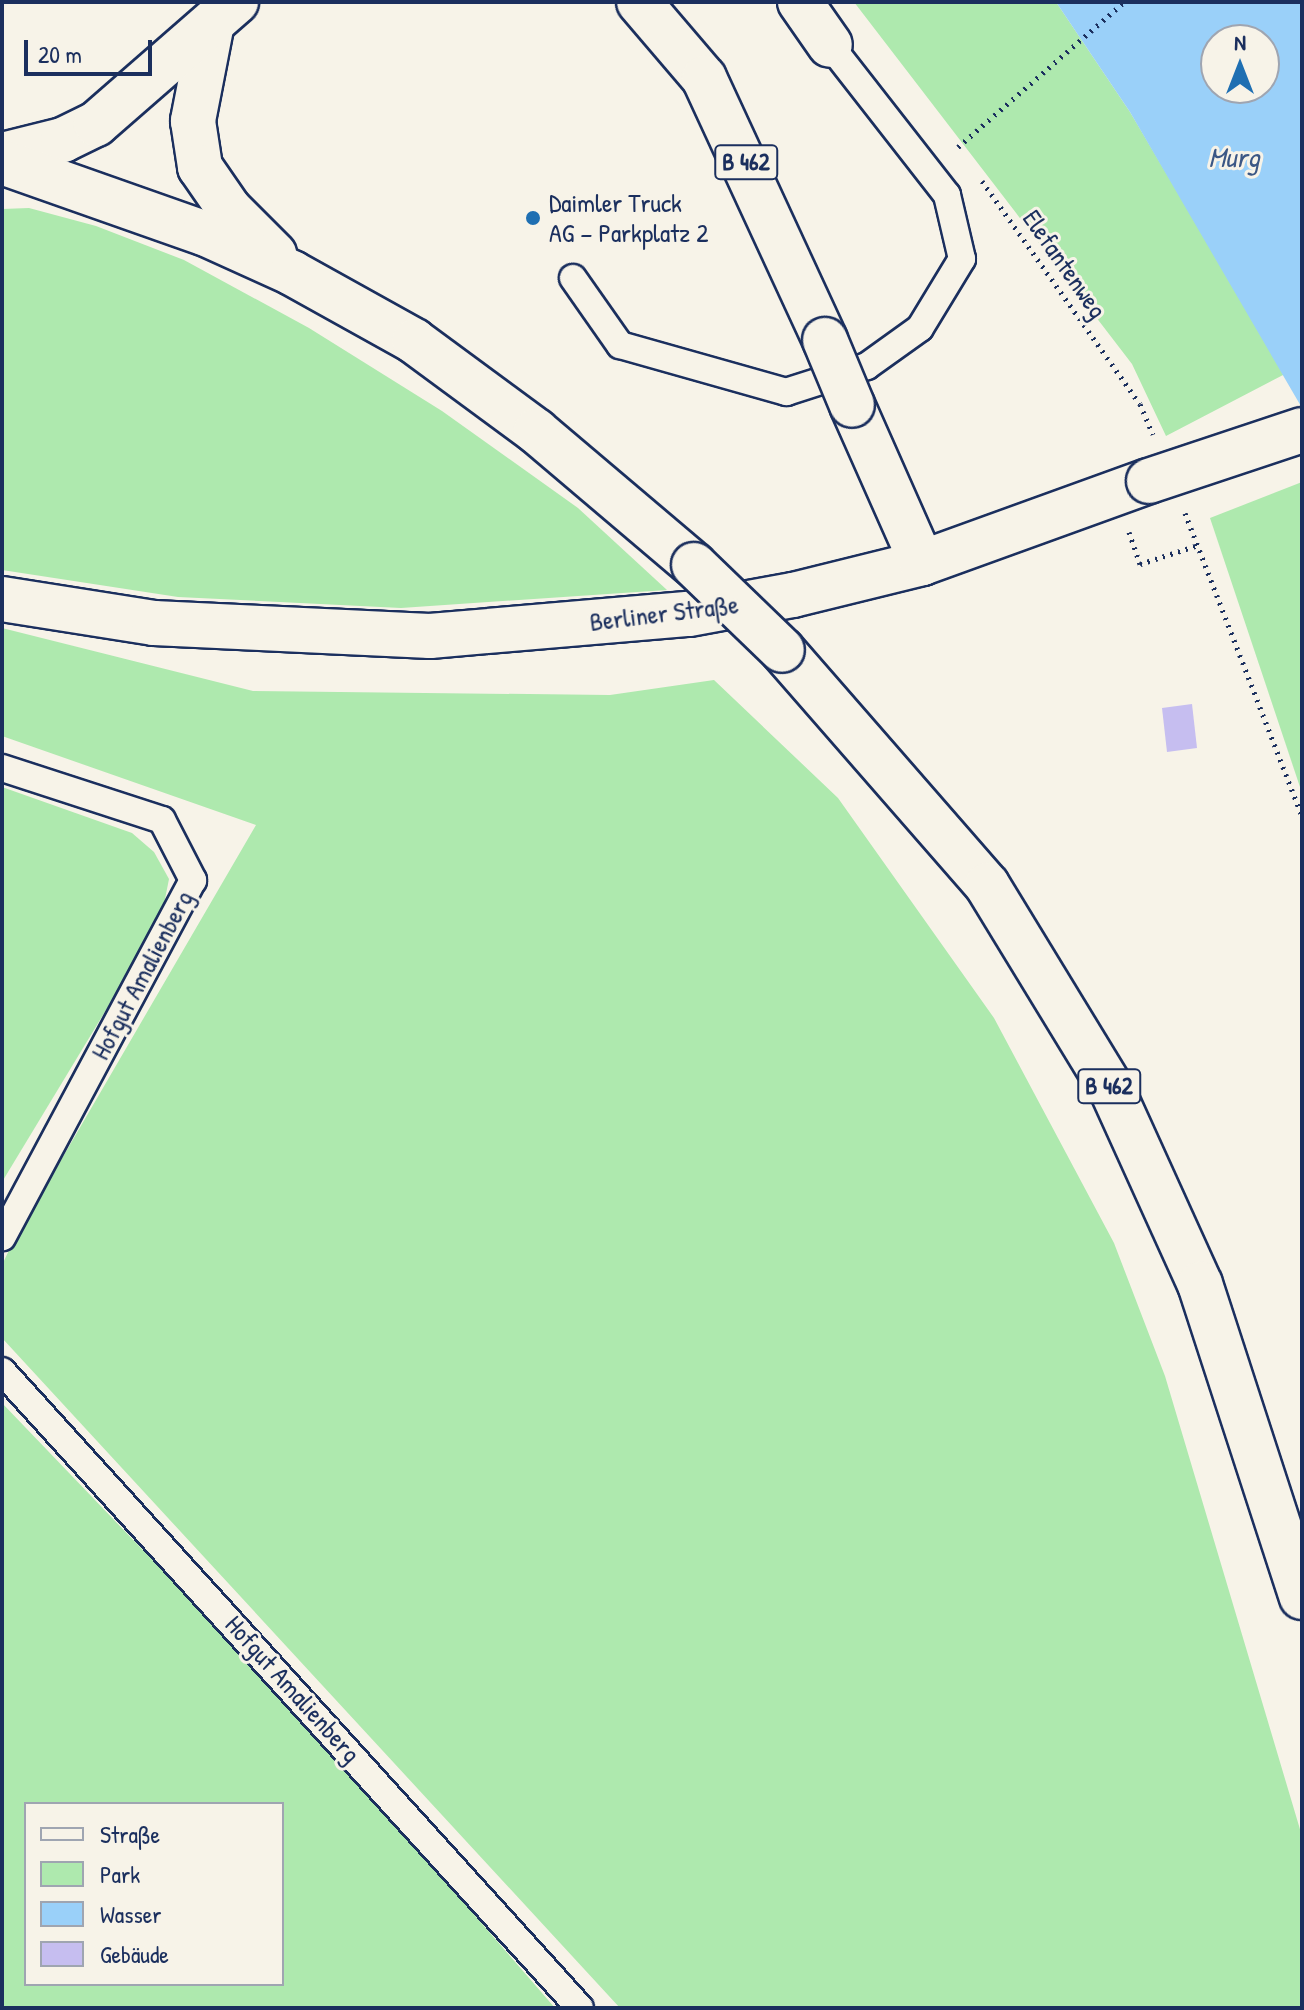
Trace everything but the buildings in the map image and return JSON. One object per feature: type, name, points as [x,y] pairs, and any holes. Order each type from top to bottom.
[{"type":"main road","name":"B 462","points":[[639,2],[704,78],[825,340],[922,563]]},
{"type":"main road","points":[[800,2],[830,45]]},
{"type":"main road","name":"B 462","points":[[10,167],[96,124],[224,15]]},
{"type":"main road","name":"B 462","points":[[224,15],[194,108],[200,167],[229,209],[292,273]]},
{"type":"main road","name":"B 462","points":[[10,167],[204,233],[292,273],[414,341],[547,440],[694,565],[782,650],[987,885],[1111,1088],[1200,1284],[1302,1597]]},
{"type":"main road","name":"Berliner Straße","points":[[2,599],[154,623],[430,636],[689,614],[793,595],[922,563],[1149,481],[1302,430]]},
{"type":"lane","points":[[573,278],[620,345],[786,392],[867,366],[920,328],[962,259],[947,195],[830,45]]},
{"type":"lane","name":"Hofgut Amalienberg","points":[[2,768],[162,820],[193,880],[2,1237]]},
{"type":"lane","name":"Hofgut Amalienberg","points":[[2,1371],[580,2008]]},
{"type":"path","points":[[967,160],[958,147],[1124,2]]},
{"type":"path","name":"Elefantenweg","points":[[976,173],[1140,404]]},
{"type":"path","points":[[1140,564],[1198,545],[1302,817]]},
{"type":"green space","points":[[854,2],[1056,2],[1130,112],[1285,374],[1166,436],[1132,364]]},
{"type":"green space","points":[[29,208],[96,226],[184,260],[309,328],[442,411],[578,508],[667,590],[401,608],[178,597],[2,570],[2,209]]},
{"type":"green space","points":[[1302,482],[1302,793],[1210,518]]},
{"type":"green space","points":[[2,628],[253,691],[610,695],[714,680],[838,798],[994,1018],[1114,1243],[1165,1376],[1302,1836],[1302,2008],[620,2008],[2,1338],[2,1265],[11,1246],[256,825],[2,736]]},
{"type":"green space","points":[[2,787],[132,833],[154,852],[169,879],[161,919],[2,1182]]},
{"type":"green space","points":[[2,1403],[301,1715],[555,2008],[2,2008]]},
{"type":"water","name":"Murg","points":[[1056,2],[1302,2],[1302,408],[1130,112]]},
{"type":"place","name":"Daimler Truck AG − Parkplatz 2","points":[[533,218]]}]
